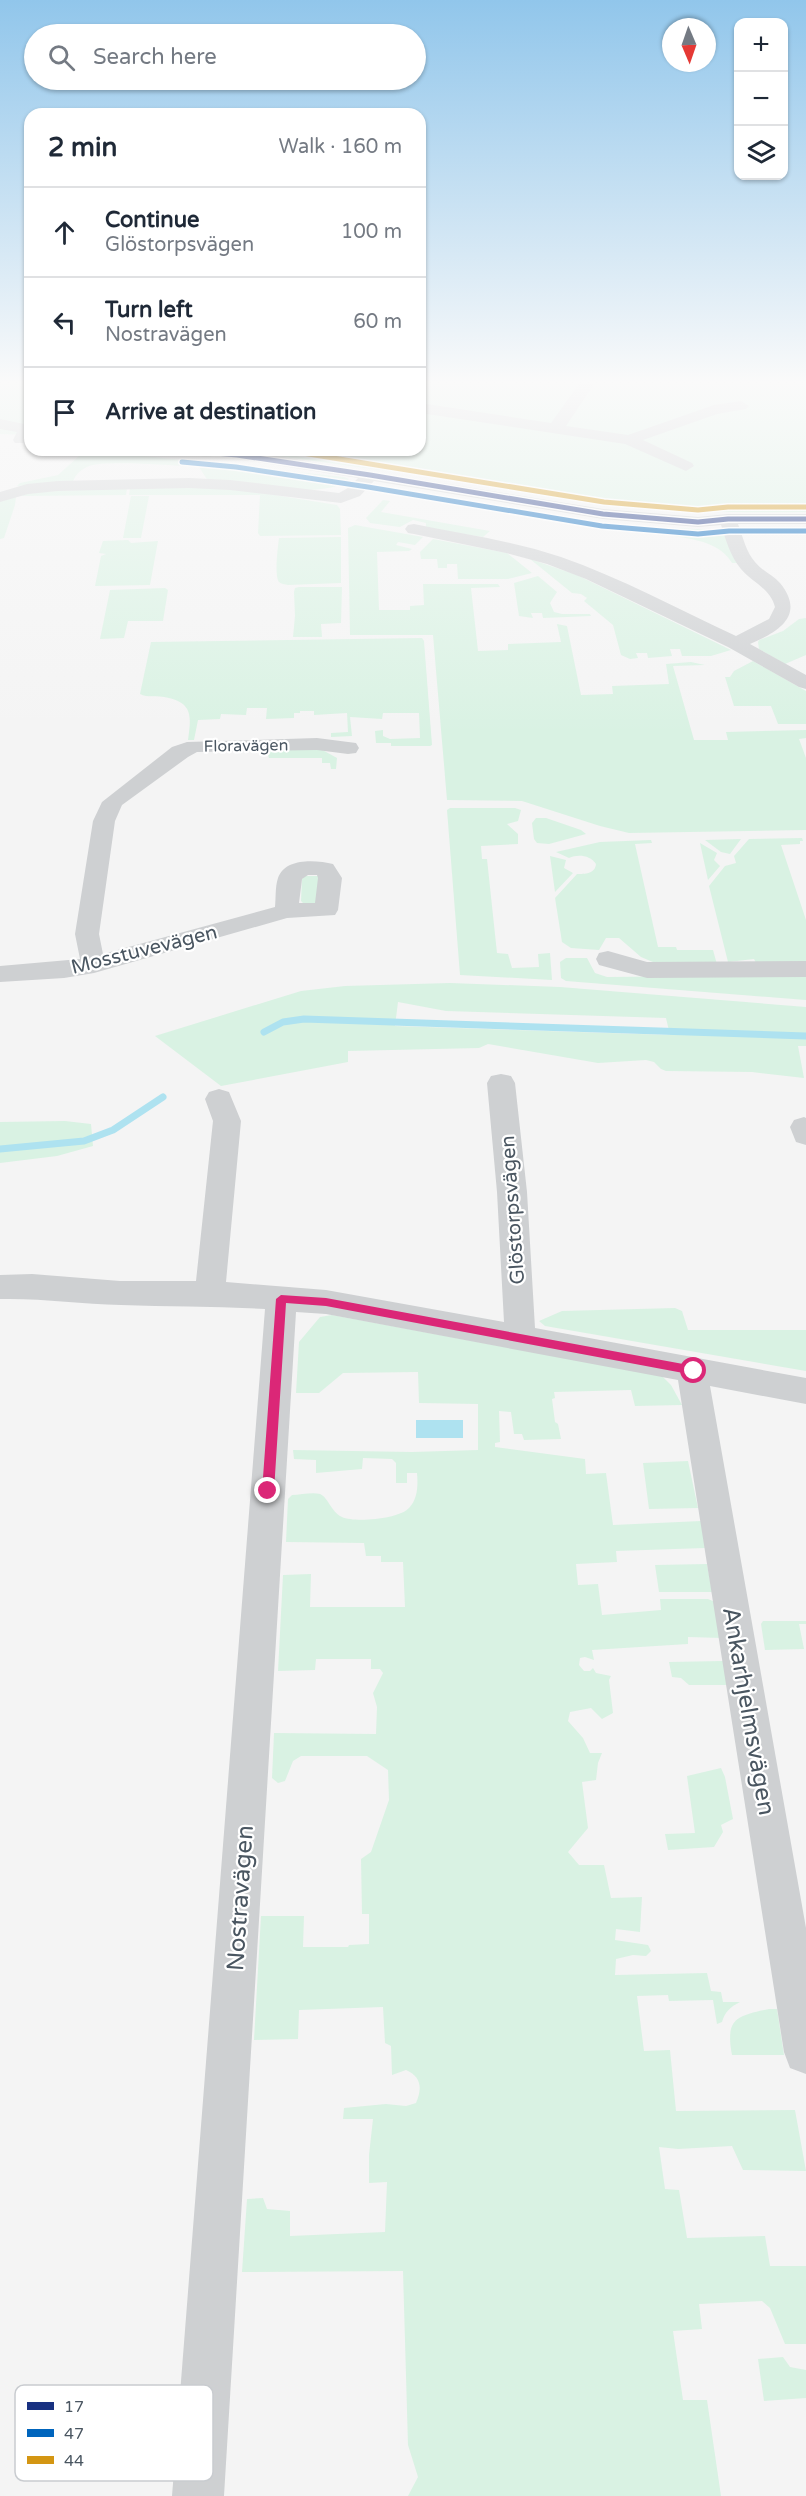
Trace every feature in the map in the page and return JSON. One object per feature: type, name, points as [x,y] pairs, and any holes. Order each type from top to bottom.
[{"type":"street","points":[[522,500],[603,514],[698,522],[728,519]]},
{"type":"street","points":[[552,500],[609,510],[728,519],[806,519]]},
{"type":"street","points":[[728,519],[744,561],[798,607],[782,621],[735,643]]},
{"type":"street","points":[[414,529],[508,548],[553,560],[592,575],[735,643],[806,683]]},
{"type":"street","name":"Floravägen","points":[[94,965],[88,948],[87,934],[104,821],[113,801],[180,752],[194,746],[317,744],[348,747]]},
{"type":"street","name":"Mosstuvevägen","points":[[0,974],[64,970],[94,965],[286,911]]},
{"type":"street","points":[[608,959],[647,970],[806,969]]},
{"type":"street","name":"Glöstorpsvägen","points":[[501,1083],[512,1186],[520,1337]]},
{"type":"street","points":[[210,1293],[227,1121],[219,1099]]},
{"type":"street","points":[[0,1287],[32,1286],[120,1293],[210,1293],[326,1302],[806,1391]]},
{"type":"street","name":"Nostravägen","points":[[206,2385],[281,1299]]},
{"type":"street","name":"Ankarhjelmsvägen","points":[[694,1371],[694,1387],[806,2052]]},
{"type":"street","name":"Nostravägen","points":[[198,2496],[199,2481]]},
{"type":"green space","points":[[16,500],[4,538],[0,539],[0,501]]},
{"type":"green space","points":[[130,500],[148,500],[141,538],[123,538]]},
{"type":"green space","points":[[260,500],[309,500],[337,505],[340,509],[341,535],[260,536],[258,533]]},
{"type":"green space","points":[[383,500],[386,500],[390,501],[381,512],[490,531],[483,537],[426,528],[426,523],[413,520],[400,527],[370,523],[366,518]]},
{"type":"green space","points":[[574,500],[806,500],[806,512],[696,511],[622,507]]},
{"type":"green space","points":[[355,525],[423,537],[415,545],[398,542],[396,545],[412,549],[409,551],[377,552],[379,610],[410,610],[410,606],[424,605],[423,584],[498,584],[500,587],[471,588],[478,651],[508,650],[508,644],[561,642],[557,624],[567,626],[581,695],[613,694],[612,686],[669,684],[666,664],[691,662],[705,665],[673,666],[694,740],[728,740],[726,732],[806,730],[806,738],[799,739],[806,758],[806,830],[629,833],[522,801],[447,800],[433,635],[350,635],[348,528]]},
{"type":"green space","points":[[645,527],[722,530],[738,563],[732,563],[724,553],[703,542]]},
{"type":"green space","points":[[341,537],[341,583],[288,585],[279,582],[277,567],[279,538]]},
{"type":"green space","points":[[433,539],[507,553],[532,573],[508,579],[458,579],[457,564],[447,564],[447,568],[438,568],[437,559],[421,559],[420,552]]},
{"type":"green space","points":[[128,540],[131,543],[158,541],[150,585],[95,586],[101,556],[106,554],[99,553],[103,541]]},
{"type":"green space","points":[[530,559],[577,575],[731,650],[711,656],[682,656],[680,649],[670,649],[672,656],[648,658],[647,653],[636,653],[638,658],[630,659],[621,655],[613,625],[584,601],[587,598],[581,594],[572,593]]},
{"type":"green space","points":[[538,576],[557,592],[550,603],[554,612],[590,614],[591,616],[543,618],[542,613],[531,613],[533,618],[519,616],[514,583]]},
{"type":"green space","points":[[342,587],[341,623],[321,624],[322,637],[293,637],[294,592],[295,588]]},
{"type":"green space","points":[[165,588],[168,590],[163,621],[128,621],[124,638],[100,639],[110,590]]},
{"type":"green space","points":[[806,618],[806,655],[785,664],[759,649],[759,640],[783,631],[799,619]]},
{"type":"green space","points":[[422,638],[432,745],[430,746],[391,746],[391,743],[376,743],[375,731],[383,730],[383,736],[390,739],[420,738],[419,713],[383,713],[382,719],[350,717],[352,736],[331,737],[331,733],[348,732],[347,713],[314,715],[314,711],[300,711],[300,713],[294,713],[294,718],[266,719],[267,708],[247,708],[246,715],[221,714],[220,719],[198,720],[194,740],[188,740],[190,718],[186,707],[174,699],[140,694],[151,642]]},
{"type":"green space","points":[[753,661],[806,691],[806,724],[778,724],[771,706],[734,706],[725,677],[730,677],[734,671]]},
{"type":"green space","points":[[317,747],[337,758],[336,769],[331,769],[330,763],[322,763],[322,758],[269,758],[263,752],[264,748]]},
{"type":"green space","points":[[450,808],[515,808],[521,810],[518,821],[507,824],[518,834],[518,844],[481,846],[482,859],[487,859],[497,953],[508,954],[512,968],[539,967],[538,954],[550,953],[552,980],[460,975],[447,810]]},
{"type":"green space","points":[[536,818],[546,818],[581,830],[586,834],[549,844],[537,843],[534,839],[532,823]]},
{"type":"green space","points":[[802,838],[803,841],[800,841],[800,844],[781,845],[806,920],[806,967],[756,963],[754,959],[728,962],[709,886],[725,866],[736,863],[734,856],[749,839]]},
{"type":"green space","points":[[741,839],[730,854],[721,852],[705,840]]},
{"type":"green space","points":[[651,840],[652,843],[635,844],[658,947],[676,947],[677,950],[713,950],[718,968],[660,965],[641,957],[619,938],[606,938],[599,950],[571,948],[562,942],[555,898],[577,874],[592,872],[596,864],[587,857],[569,858],[556,852],[600,842]]},
{"type":"green space","points":[[700,843],[717,853],[714,860],[720,866],[708,880]]},
{"type":"green space","points":[[550,856],[566,860],[564,868],[573,873],[555,892]]},
{"type":"green space","points":[[305,876],[319,876],[320,903],[304,904],[301,901],[302,879]]},
{"type":"green space","points":[[566,958],[587,958],[595,973],[607,977],[806,975],[806,1000],[566,981],[561,978],[560,962]]},
{"type":"green space","points":[[450,983],[560,987],[806,1007],[806,1046],[798,1046],[804,1078],[752,1072],[666,1071],[654,1062],[646,1060],[598,1063],[488,1044],[479,1048],[348,1051],[348,1062],[221,1086],[155,1036],[301,991],[345,986]],"holes":[[[398,1002],[446,1011],[666,1018],[670,1035],[395,1026]]]},
{"type":"green space","points":[[65,1121],[91,1124],[93,1146],[57,1156],[0,1163],[0,1122]]},
{"type":"green space","points":[[675,1308],[682,1311],[688,1330],[806,1330],[806,1371],[545,1326],[539,1321],[562,1311]]},
{"type":"green space","points":[[332,1315],[662,1376],[671,1385],[682,1405],[635,1406],[631,1390],[554,1392],[555,1398],[552,1399],[555,1422],[558,1424],[561,1439],[524,1440],[522,1434],[514,1434],[511,1412],[499,1411],[500,1442],[495,1443],[495,1447],[585,1459],[586,1474],[606,1473],[613,1525],[701,1521],[705,1548],[616,1551],[617,1562],[576,1564],[578,1585],[598,1584],[602,1615],[661,1610],[660,1599],[708,1599],[715,1602],[722,1638],[688,1637],[688,1644],[592,1650],[594,1660],[580,1658],[579,1665],[584,1671],[590,1671],[593,1668],[596,1673],[611,1676],[609,1680],[613,1713],[602,1719],[591,1708],[570,1712],[568,1721],[583,1738],[590,1753],[602,1753],[596,1780],[582,1782],[588,1828],[568,1852],[579,1865],[604,1865],[611,1898],[642,1897],[640,1932],[616,1929],[615,1940],[648,1945],[651,1951],[646,1956],[633,1955],[616,1959],[615,1975],[707,1973],[711,1991],[721,1992],[723,2002],[740,2002],[731,2008],[722,2022],[717,2024],[713,2000],[669,2001],[668,1995],[637,1996],[644,2051],[670,2050],[676,2111],[795,2110],[806,2171],[743,2170],[732,2146],[678,2149],[659,2147],[665,2189],[679,2190],[687,2238],[765,2236],[770,2266],[806,2266],[806,2344],[785,2344],[770,2308],[762,2301],[699,2304],[702,2329],[673,2331],[683,2400],[707,2400],[721,2496],[408,2496],[418,2477],[408,2445],[403,2271],[242,2272],[247,2199],[263,2198],[267,2209],[290,2211],[290,2236],[385,2232],[387,2182],[369,2183],[373,2119],[343,2119],[344,2108],[386,2104],[406,2106],[416,2103],[420,2088],[415,2076],[406,2070],[392,2075],[391,2046],[385,2043],[383,2007],[299,2010],[298,2039],[254,2040],[261,1916],[304,1916],[303,1947],[348,1947],[349,1945],[369,1944],[369,1914],[362,1914],[361,1859],[371,1852],[389,1800],[388,1770],[367,1756],[301,1756],[293,1761],[285,1781],[278,1783],[272,1778],[274,1733],[376,1734],[377,1707],[373,1693],[383,1673],[380,1669],[371,1669],[371,1659],[316,1659],[315,1670],[278,1671],[283,1575],[311,1574],[310,1607],[405,1607],[403,1562],[381,1562],[381,1556],[366,1556],[364,1543],[286,1542],[288,1499],[292,1495],[320,1494],[342,1517],[357,1520],[377,1519],[396,1515],[409,1508],[416,1496],[417,1487],[417,1473],[407,1473],[407,1483],[396,1483],[396,1463],[392,1459],[363,1458],[362,1469],[316,1473],[316,1460],[294,1459],[293,1450],[412,1452],[478,1450],[478,1404],[419,1403],[418,1372],[343,1373],[319,1393],[296,1393],[299,1342],[320,1317]]},
{"type":"green space","points":[[688,1461],[698,1508],[649,1509],[643,1463]]},
{"type":"green space","points":[[707,1564],[712,1592],[659,1592],[655,1565]]},
{"type":"green space","points":[[763,1621],[806,1621],[806,1624],[799,1624],[804,1649],[765,1650],[761,1624]]},
{"type":"green space","points":[[723,1661],[728,1685],[689,1685],[681,1678],[672,1677],[669,1662]]},
{"type":"green space","points":[[721,1768],[725,1777],[733,1819],[721,1825],[723,1832],[714,1847],[668,1850],[665,1834],[695,1833],[687,1776]]},
{"type":"green space","points":[[777,2009],[784,2055],[732,2055],[730,2033],[736,2021],[749,2014]]},
{"type":"green space","points":[[783,2357],[790,2367],[806,2370],[806,2398],[764,2401],[758,2359]]},
{"type":"water","points":[[416,1420],[463,1420],[463,1438],[416,1438]]},
{"type":"waterway","points":[[264,1032],[283,1022],[304,1019],[806,1036]]},
{"type":"waterway","points":[[0,1149],[84,1141],[113,1130],[163,1097]]},
{"type":"transit line","name":"47","points":[[449,500],[602,526],[698,534],[729,531],[806,531]]},
{"type":"transit line","name":"17","points":[[522,500],[603,514],[698,522],[728,519],[806,519]]},
{"type":"transit line","name":"44","points":[[595,500],[698,510],[728,507],[806,507]]},
{"type":"route","points":[[268,1491],[281,1299],[326,1302],[694,1371]]}]
